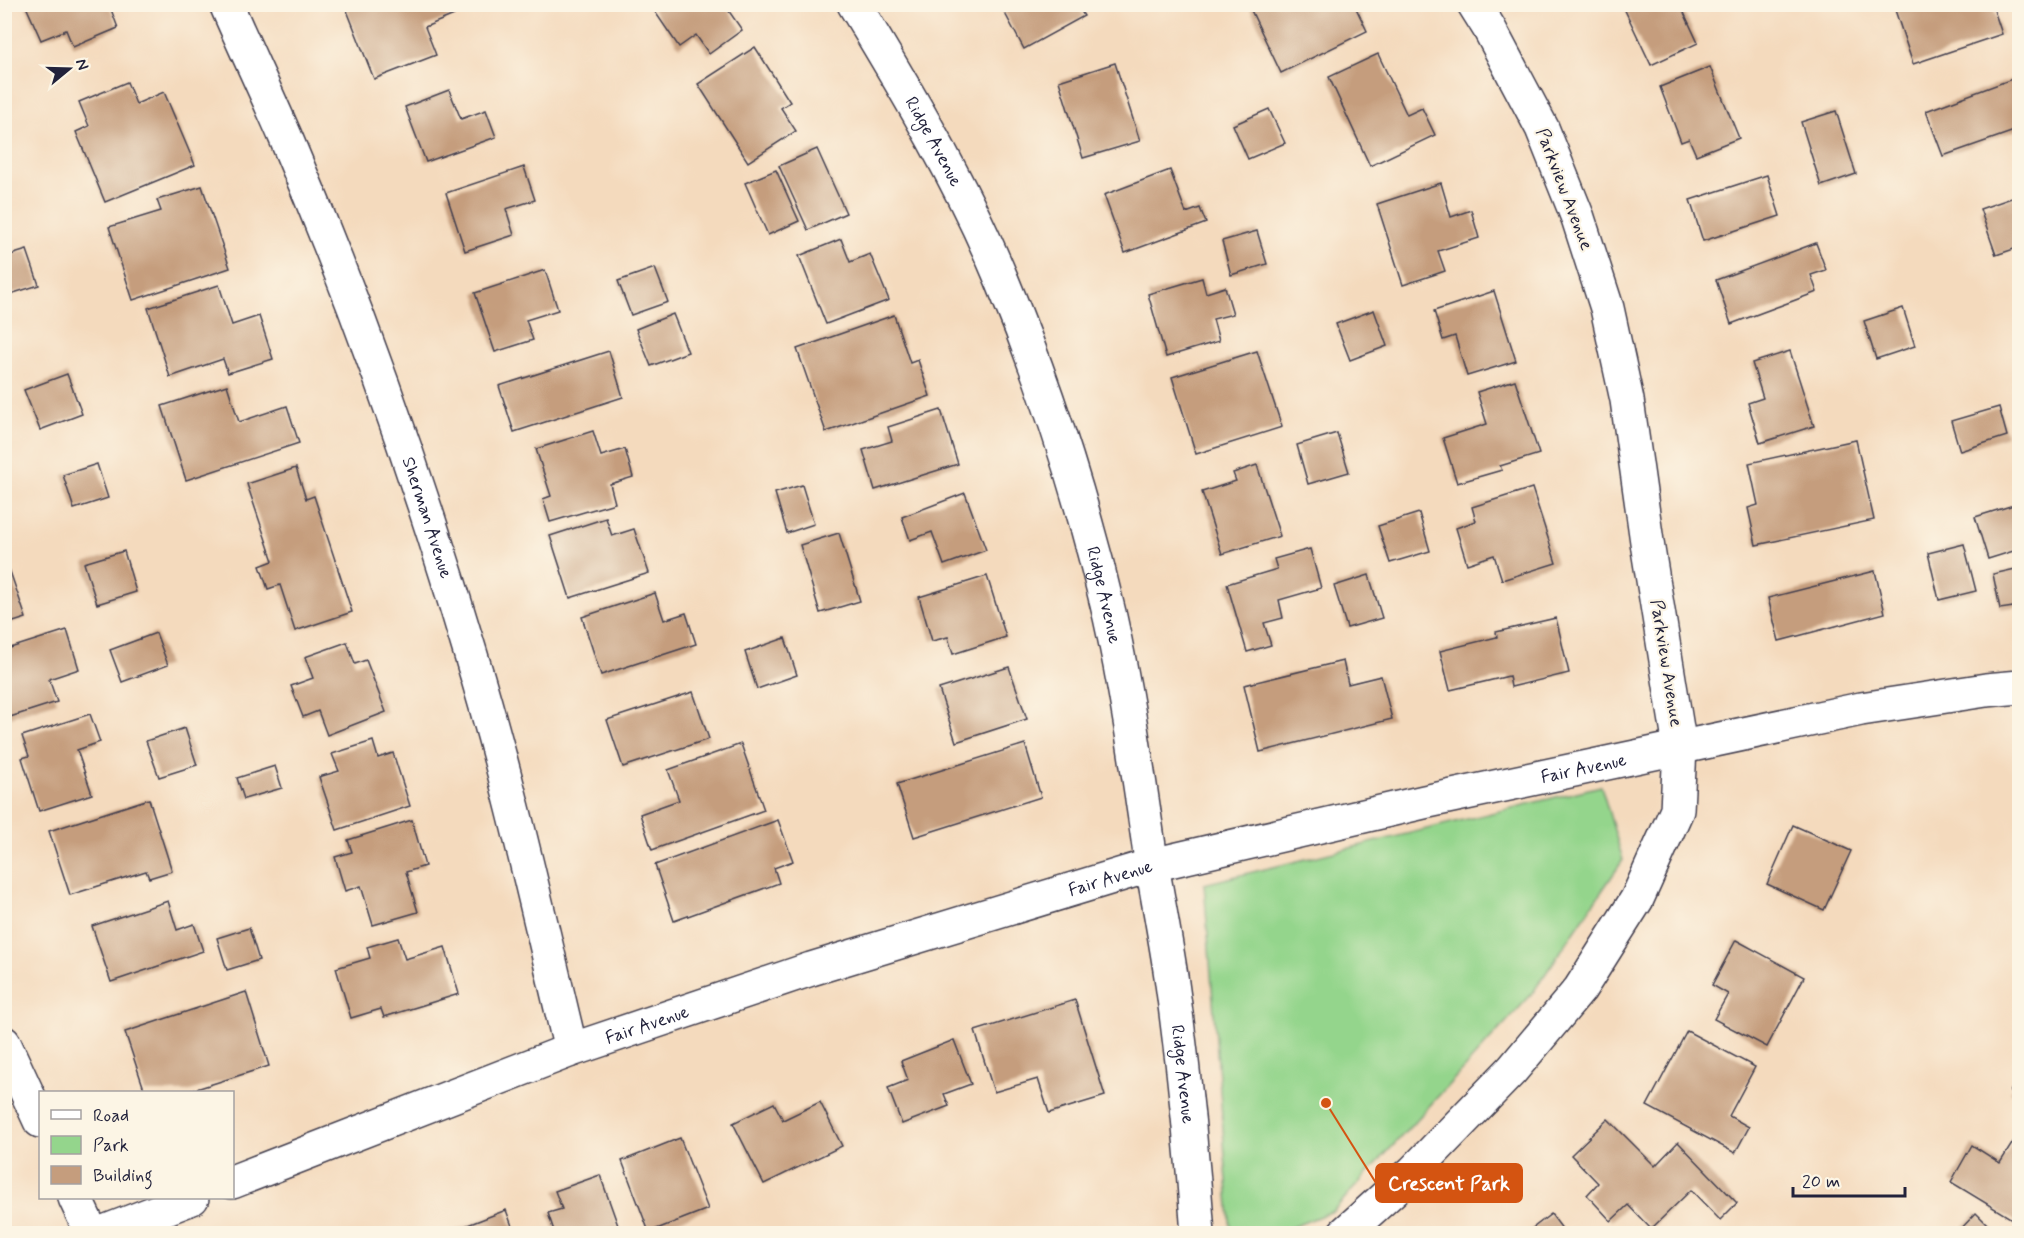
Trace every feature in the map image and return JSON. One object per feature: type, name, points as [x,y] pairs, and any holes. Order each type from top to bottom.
[{"type":"street","name":"Sherman Avenue","points":[[226,4],[285,136],[365,337],[419,489],[471,653],[513,807],[571,1050]]},
{"type":"street","name":"Ridge Avenue","points":[[854,4],[908,93],[960,191],[1000,276],[1050,406],[1082,505],[1110,619],[1127,706],[1171,978],[1194,1172],[1198,1233]]},
{"type":"street","name":"Parkview Avenue","points":[[1344,1233],[1413,1172],[1512,1070],[1580,989],[1637,899],[1677,810],[1680,747],[1627,400],[1607,308],[1578,218],[1542,128],[1474,4]]},
{"type":"street","name":"Fair Avenue","points":[[234,1181],[571,1050],[811,969],[1152,865],[1424,802],[1861,709],[2019,687]]},
{"type":"street","points":[[4,1043],[39,1119]]},
{"type":"street","points":[[76,1199],[92,1233]]},
{"type":"street","points":[[99,1233],[187,1199]]},
{"type":"green space","points":[[1601,786],[1623,860],[1531,995],[1333,1211],[1277,1233],[1231,1233],[1204,884]]},
{"type":"building","points":[[25,4],[109,4],[118,28],[73,47],[66,30],[41,40]]},
{"type":"building","points":[[356,4],[450,4],[454,15],[425,27],[436,55],[374,79],[346,8]]},
{"type":"building","points":[[652,4],[724,4],[742,30],[709,54],[696,35],[679,47],[651,6]]},
{"type":"building","points":[[1000,4],[1077,4],[1084,16],[1024,49]]},
{"type":"building","points":[[1248,4],[1354,4],[1367,31],[1281,73]]},
{"type":"building","points":[[1622,4],[1680,4],[1698,43],[1651,65]]},
{"type":"building","points":[[1893,4],[1992,4],[2002,34],[1913,64]]},
{"type":"building","points":[[755,47],[790,102],[781,108],[796,131],[748,162],[698,84]]},
{"type":"building","points":[[1378,54],[1407,115],[1422,108],[1435,135],[1370,166],[1329,77]]},
{"type":"building","points":[[1115,63],[1140,141],[1083,158],[1059,81]]},
{"type":"building","points":[[1710,67],[1739,138],[1696,155],[1689,139],[1681,142],[1660,87]]},
{"type":"building","points":[[2020,76],[2020,129],[1943,156],[1926,111]]},
{"type":"building","points":[[127,82],[136,104],[164,92],[195,165],[105,202],[76,132],[89,126],[79,102]]},
{"type":"building","points":[[449,90],[461,119],[486,110],[496,137],[426,162],[405,107]]},
{"type":"building","points":[[1269,109],[1285,143],[1248,159],[1233,125]]},
{"type":"building","points":[[1836,111],[1856,174],[1821,186],[1801,122]]},
{"type":"building","points":[[817,149],[846,213],[808,230],[779,166]]},
{"type":"building","points":[[524,167],[535,200],[506,209],[514,235],[465,251],[446,193]]},
{"type":"building","points":[[776,170],[799,221],[768,235],[745,183]]},
{"type":"building","points":[[1170,170],[1186,213],[1200,208],[1206,223],[1125,253],[1104,195]]},
{"type":"building","points":[[1767,175],[1780,216],[1703,241],[1690,200]]},
{"type":"building","points":[[1441,183],[1451,217],[1471,210],[1479,238],[1438,251],[1445,271],[1403,285],[1377,204]]},
{"type":"building","points":[[202,186],[230,268],[133,300],[109,227],[161,211],[157,200]]},
{"type":"building","points":[[2020,195],[2020,247],[1996,255],[1980,209]]},
{"type":"building","points":[[1257,231],[1267,264],[1231,275],[1222,241]]},
{"type":"building","points":[[841,239],[850,262],[870,254],[889,300],[826,324],[799,256]]},
{"type":"building","points":[[1816,243],[1826,270],[1811,275],[1817,292],[1731,324],[1716,280]]},
{"type":"building","points":[[27,250],[39,285],[4,296],[4,257]]},
{"type":"building","points":[[655,268],[668,302],[631,315],[618,281]]},
{"type":"building","points":[[545,270],[558,310],[526,320],[533,340],[495,352],[475,293]]},
{"type":"building","points":[[1202,278],[1206,293],[1225,287],[1233,314],[1213,319],[1219,341],[1166,357],[1148,294]]},
{"type":"building","points":[[219,285],[232,325],[259,316],[273,359],[228,373],[223,359],[170,377],[148,308]]},
{"type":"building","points":[[1494,291],[1516,361],[1467,376],[1455,336],[1443,340],[1434,311]]},
{"type":"building","points":[[1903,308],[1915,346],[1876,359],[1864,321]]},
{"type":"building","points":[[1374,310],[1387,346],[1350,360],[1336,324]]},
{"type":"building","points":[[673,314],[688,352],[651,366],[636,329]]},
{"type":"building","points":[[894,315],[910,363],[918,360],[930,396],[826,432],[797,349]]},
{"type":"building","points":[[609,351],[623,397],[514,432],[499,386]]},
{"type":"building","points":[[1257,351],[1282,427],[1196,454],[1172,377]]},
{"type":"building","points":[[1790,351],[1814,426],[1760,443],[1748,403],[1763,398],[1752,363]]},
{"type":"building","points":[[67,374],[82,414],[40,430],[24,390]]},
{"type":"building","points":[[1515,380],[1539,454],[1500,466],[1502,470],[1457,483],[1443,438],[1487,424],[1477,392]]},
{"type":"building","points":[[227,385],[239,422],[287,406],[299,443],[186,480],[162,406]]},
{"type":"building","points":[[1999,407],[2007,436],[1960,451],[1951,421]]},
{"type":"building","points":[[941,410],[958,464],[875,490],[863,450],[892,441],[888,427]]},
{"type":"building","points":[[593,431],[601,456],[625,449],[633,477],[610,484],[615,503],[550,522],[543,499],[551,496],[536,449]]},
{"type":"building","points":[[1337,433],[1349,472],[1308,484],[1297,445]]},
{"type":"building","points":[[1856,440],[1874,520],[1756,545],[1748,508],[1758,505],[1749,463]]},
{"type":"building","points":[[97,464],[108,498],[74,509],[63,475]]},
{"type":"building","points":[[1257,465],[1280,536],[1222,554],[1202,492],[1236,481],[1233,473]]},
{"type":"building","points":[[296,468],[306,499],[314,496],[352,612],[295,631],[280,585],[268,589],[260,566],[273,561],[247,484]]},
{"type":"building","points":[[802,485],[814,524],[787,533],[775,493]]},
{"type":"building","points":[[1532,488],[1556,563],[1502,580],[1494,555],[1467,564],[1456,528],[1476,521],[1472,507]]},
{"type":"building","points":[[965,493],[986,550],[944,565],[932,532],[910,540],[902,517]]},
{"type":"building","points":[[2017,504],[2020,512],[2020,549],[1988,559],[1975,517]]},
{"type":"building","points":[[1419,513],[1430,551],[1390,563],[1378,526]]},
{"type":"building","points":[[606,518],[612,536],[634,529],[649,573],[570,598],[550,536]]},
{"type":"building","points":[[839,533],[860,601],[820,613],[800,545]]},
{"type":"building","points":[[1964,544],[1976,591],[1939,600],[1928,553]]},
{"type":"building","points":[[1310,549],[1321,588],[1279,600],[1283,618],[1264,623],[1271,645],[1247,652],[1227,584],[1277,569],[1274,559]]},
{"type":"building","points":[[124,551],[136,592],[97,604],[84,563]]},
{"type":"building","points":[[4,554],[26,618],[4,625]]},
{"type":"building","points":[[2020,568],[2020,606],[2000,609],[1993,574]]},
{"type":"building","points":[[1875,571],[1885,613],[1779,641],[1768,598]]},
{"type":"building","points":[[1369,575],[1382,618],[1347,628],[1334,586]]},
{"type":"building","points":[[987,576],[1006,637],[953,654],[948,637],[932,641],[919,597]]},
{"type":"building","points":[[655,593],[664,620],[686,613],[696,644],[601,675],[582,617]]},
{"type":"building","points":[[1556,618],[1569,673],[1511,687],[1509,676],[1450,690],[1440,651],[1497,637],[1496,632]]},
{"type":"building","points":[[67,630],[79,669],[49,679],[57,702],[10,717],[4,702],[4,650]]},
{"type":"building","points":[[156,633],[168,665],[122,682],[110,650]]},
{"type":"building","points":[[785,638],[797,675],[757,689],[745,652]]},
{"type":"building","points":[[347,642],[355,664],[366,660],[386,712],[327,735],[318,711],[303,717],[291,686],[313,678],[305,657]]},
{"type":"building","points":[[1343,661],[1348,684],[1381,676],[1392,719],[1260,752],[1244,685]]},
{"type":"building","points":[[1009,667],[1027,719],[956,742],[939,689]]},
{"type":"building","points":[[693,692],[709,739],[623,767],[607,720]]},
{"type":"building","points":[[90,714],[100,742],[77,750],[92,794],[39,811],[22,758],[29,756],[22,736]]},
{"type":"building","points":[[185,728],[197,765],[159,777],[146,741]]},
{"type":"building","points":[[373,741],[378,758],[393,753],[410,806],[337,830],[319,777],[339,771],[332,754]]},
{"type":"building","points":[[741,744],[764,810],[652,850],[640,814],[679,800],[668,770]]},
{"type":"building","points":[[1025,744],[1041,797],[914,837],[897,784]]},
{"type":"building","points":[[275,766],[282,788],[244,799],[237,778]]},
{"type":"building","points":[[149,799],[172,871],[149,878],[146,871],[70,895],[49,831]]},
{"type":"building","points":[[412,820],[425,866],[406,872],[418,912],[373,925],[361,886],[345,891],[335,857],[352,852],[348,840]]},
{"type":"building","points":[[778,820],[793,861],[774,868],[779,883],[674,921],[655,865]]},
{"type":"building","points":[[1793,825],[1851,851],[1824,910],[1767,884]]},
{"type":"building","points":[[168,901],[177,930],[194,924],[203,951],[111,982],[92,926]]},
{"type":"building","points":[[249,928],[259,960],[227,970],[217,938]]},
{"type":"building","points":[[398,938],[405,959],[445,947],[459,994],[384,1017],[381,1009],[351,1018],[336,968],[370,958],[367,947]]},
{"type":"building","points":[[1736,940],[1804,977],[1767,1047],[1714,1019],[1728,994],[1712,985]]},
{"type":"building","points":[[246,992],[269,1066],[190,1091],[145,1091],[125,1032]]},
{"type":"building","points":[[1075,1000],[1105,1096],[1049,1113],[1038,1079],[994,1092],[975,1031]]},
{"type":"building","points":[[1687,1031],[1755,1067],[1729,1116],[1749,1127],[1735,1153],[1647,1106]]},
{"type":"building","points":[[954,1040],[971,1084],[944,1094],[949,1106],[902,1124],[888,1088],[908,1080],[901,1061]]},
{"type":"building","points":[[2020,1072],[2020,1096],[2010,1092]]},
{"type":"building","points":[[820,1102],[842,1146],[764,1184],[733,1123],[774,1103],[783,1120]]},
{"type":"building","points":[[1608,1119],[1655,1166],[1678,1142],[1737,1203],[1720,1220],[1691,1190],[1651,1229],[1628,1205],[1611,1221],[1587,1195],[1598,1183],[1571,1155]]},
{"type":"building","points":[[2020,1131],[2020,1224],[1951,1182],[1972,1145],[2000,1163]]},
{"type":"building","points":[[680,1138],[708,1209],[649,1232],[622,1161]]},
{"type":"building","points":[[600,1175],[621,1234],[555,1234],[548,1213],[562,1209],[555,1191]]},
{"type":"building","points":[[506,1210],[515,1234],[456,1234],[455,1230]]},
{"type":"building","points":[[1976,1213],[1997,1234],[1956,1234]]},
{"type":"building","points":[[1551,1214],[1566,1234],[1525,1234]]},
{"type":"place","name":"Crescent Park","points":[[1326,1103]]}]
